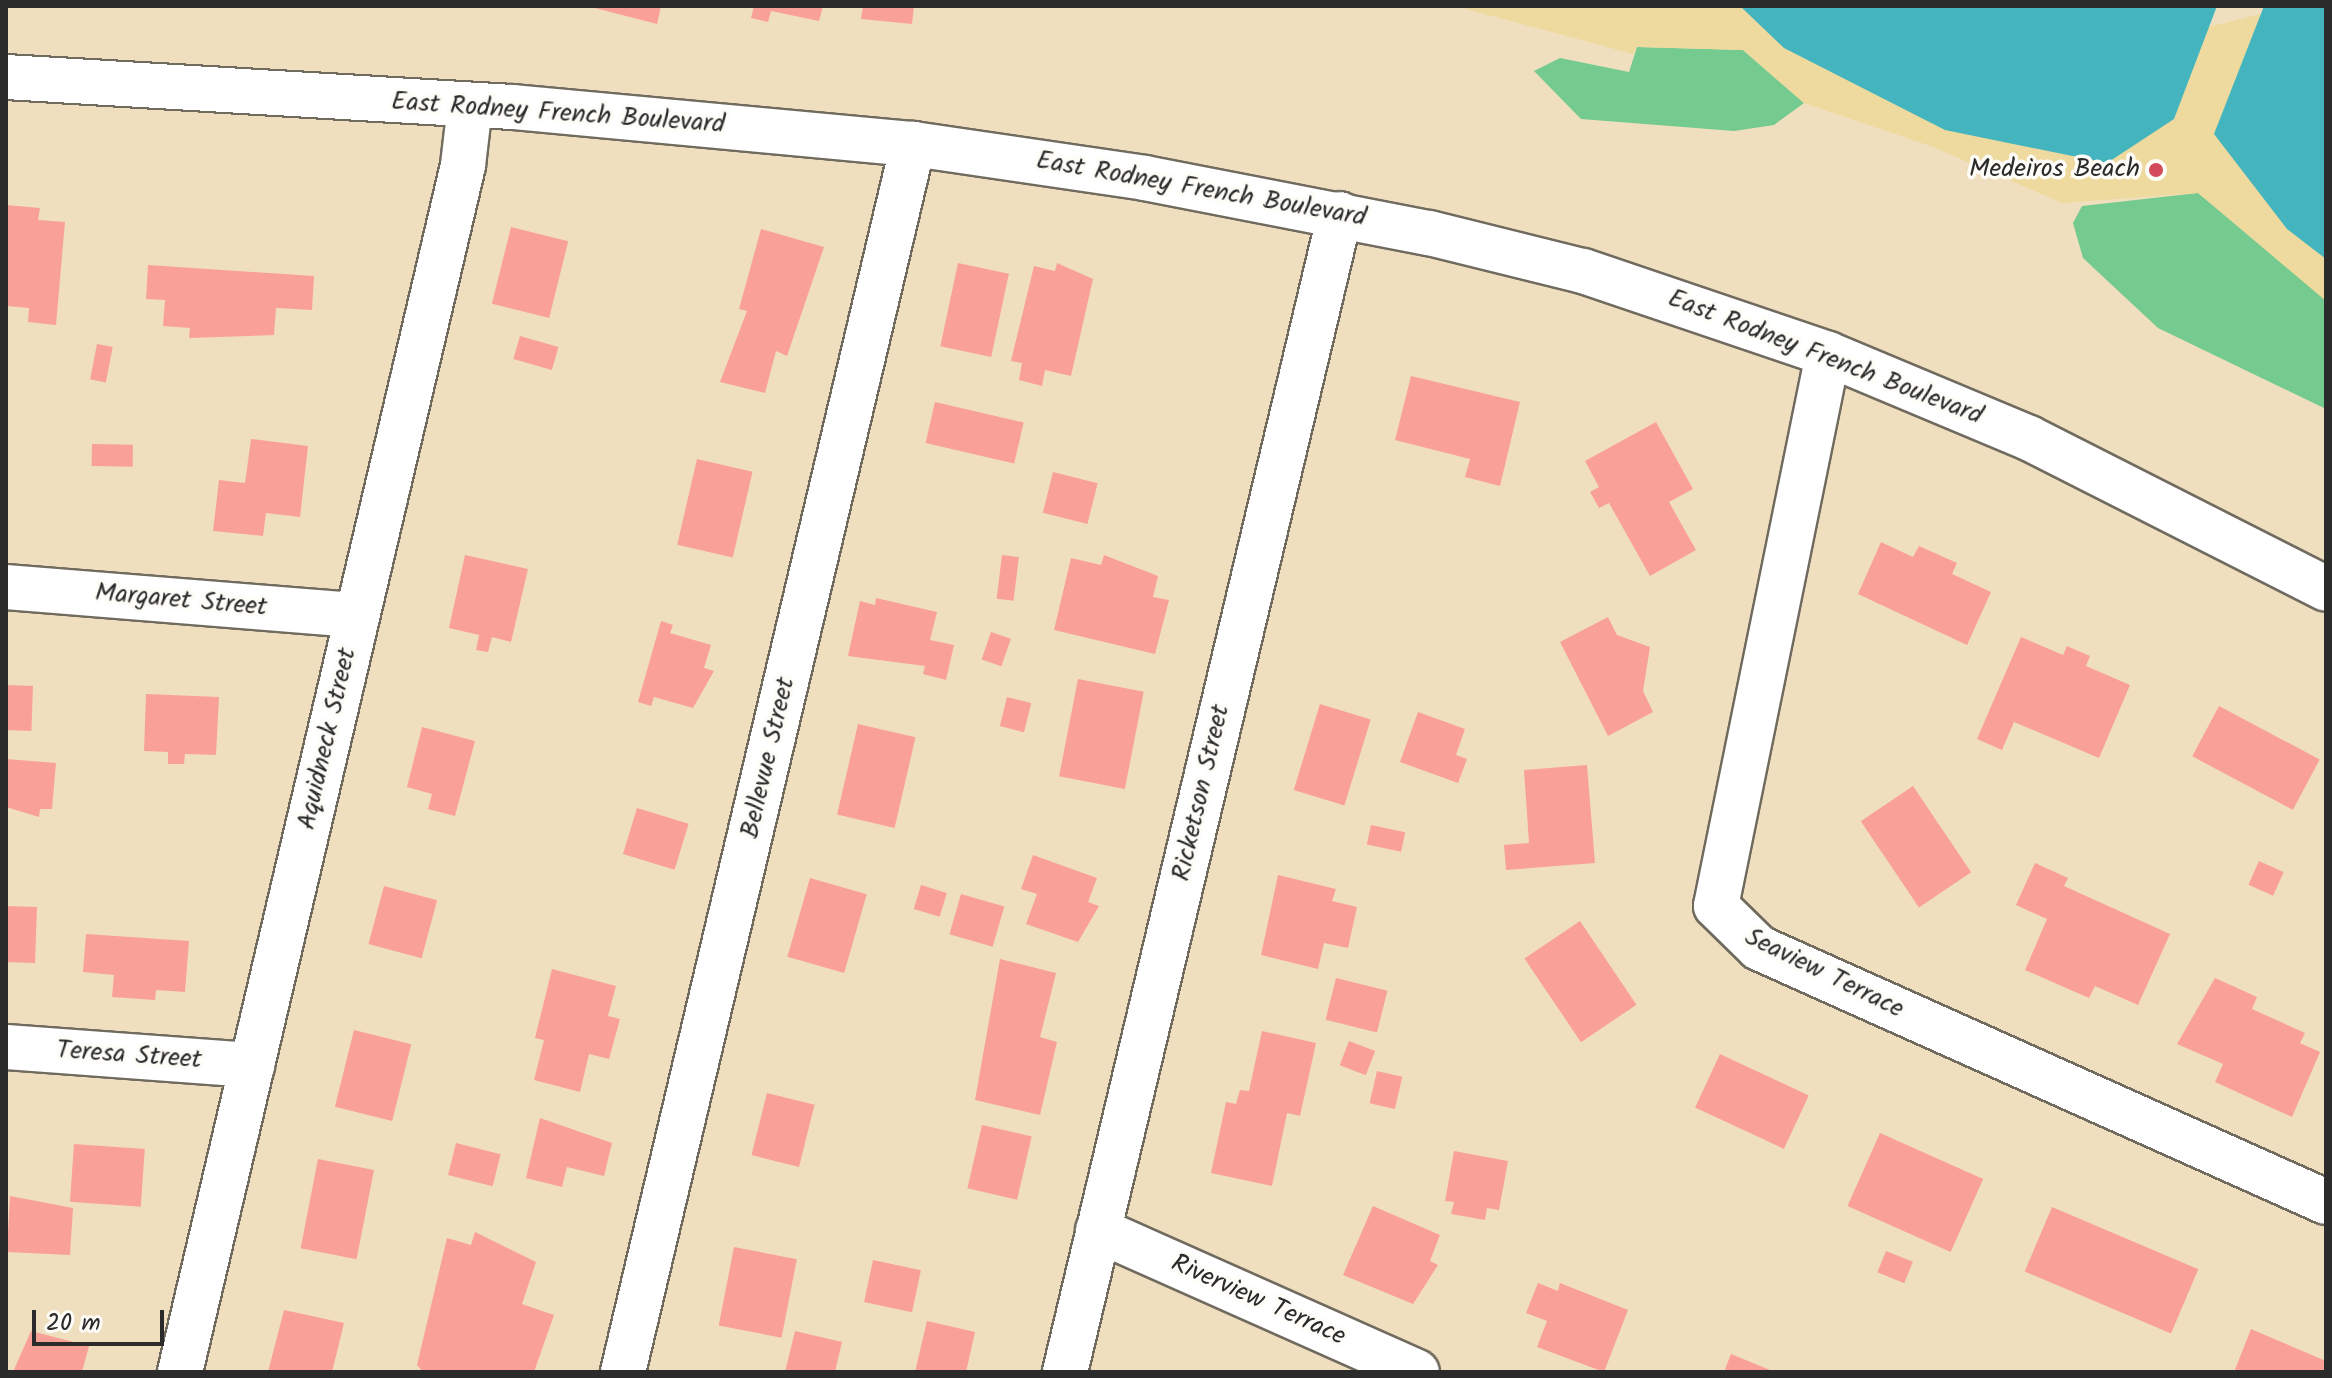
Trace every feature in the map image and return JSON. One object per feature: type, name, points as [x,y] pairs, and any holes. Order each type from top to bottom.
[{"type":"street","name":"East Rodney French Boulevard","points":[[6,77],[470,105],[913,144],[1340,214],[1583,271],[1828,354],[2029,438],[2326,589]]},
{"type":"street","name":"Aquidneck Street","points":[[180,1372],[463,165],[470,105]]},
{"type":"street","name":"Bellevue Street","points":[[623,1372],[913,144]]},
{"type":"street","name":"Ricketson Street","points":[[1065,1372],[1340,214]]},
{"type":"street","name":"Seaview Terrace","points":[[1828,354],[1716,906],[1759,948],[2326,1202]]},
{"type":"street","name":"Margaret Street","points":[[6,587],[357,615]]},
{"type":"street","name":"Teresa Street","points":[[6,1047],[252,1065]]},
{"type":"street","name":"Riverview Terrace","points":[[1098,1230],[1417,1372]]},
{"type":"green space","points":[[1637,47],[1743,50],[1804,103],[1774,125],[1734,131],[1581,119],[1534,71],[1560,58],[1629,72]]},
{"type":"green space","points":[[2198,193],[2326,296],[2326,409],[2158,328],[2083,258],[2073,223],[2082,206]]},
{"type":"sand","name":"Medeiros Beach","points":[[1455,6],[1950,6],[2172,36],[2261,14],[2326,92],[2326,301],[2198,193],[2062,203],[1933,147],[1804,103],[1743,50],[1637,47],[1633,54]]},
{"type":"water","points":[[1740,6],[2217,6],[2174,119],[2107,163],[1945,130],[1784,48]]},
{"type":"water","points":[[2264,6],[2326,6],[2326,259],[2287,229],[2214,134]]},
{"type":"building","points":[[587,6],[661,6],[657,24]]},
{"type":"building","points":[[754,6],[823,6],[819,21],[771,11],[768,22],[751,18]]},
{"type":"building","points":[[863,6],[914,6],[912,24],[861,19]]},
{"type":"building","points":[[6,205],[40,208],[38,220],[65,222],[56,325],[28,322],[29,308],[6,306]]},
{"type":"building","points":[[511,227],[568,241],[549,318],[492,304]]},
{"type":"building","points":[[761,229],[824,247],[787,356],[776,351],[765,393],[720,382],[747,311],[739,309]]},
{"type":"building","points":[[958,263],[1009,274],[991,357],[940,346]]},
{"type":"building","points":[[1057,263],[1093,279],[1071,376],[1045,370],[1042,386],[1019,380],[1022,363],[1011,361],[1034,266],[1055,271]]},
{"type":"building","points":[[148,265],[314,276],[312,310],[276,308],[274,335],[189,338],[190,328],[163,326],[165,300],[146,299]]},
{"type":"building","points":[[520,336],[558,347],[552,370],[513,359]]},
{"type":"building","points":[[97,344],[113,347],[106,382],[90,379]]},
{"type":"building","points":[[1411,376],[1520,402],[1500,486],[1465,477],[1470,459],[1395,440]]},
{"type":"building","points":[[935,402],[1024,422],[1014,463],[926,443]]},
{"type":"building","points":[[1656,422],[1693,489],[1669,502],[1696,550],[1650,576],[1609,503],[1599,508],[1590,492],[1599,487],[1585,461]]},
{"type":"building","points":[[251,439],[308,446],[300,517],[266,513],[263,536],[213,531],[219,480],[245,483]]},
{"type":"building","points":[[92,444],[133,445],[133,467],[92,466]]},
{"type":"building","points":[[697,459],[753,472],[733,558],[677,545]]},
{"type":"building","points":[[1053,472],[1098,483],[1087,524],[1043,513]]},
{"type":"building","points":[[1881,542],[1913,557],[1919,546],[1957,563],[1952,574],[1991,592],[1967,645],[1858,594]]},
{"type":"building","points":[[465,555],[528,569],[511,642],[492,637],[488,652],[476,650],[479,635],[449,628]]},
{"type":"building","points":[[1002,555],[1019,557],[1014,601],[997,599]]},
{"type":"building","points":[[1104,555],[1158,576],[1153,597],[1169,600],[1155,654],[1054,630],[1071,558],[1101,565]]},
{"type":"building","points":[[876,598],[937,612],[930,640],[954,645],[946,680],[923,674],[925,666],[848,656],[860,601],[875,605]]},
{"type":"building","points":[[1608,617],[1617,635],[1650,647],[1643,691],[1653,712],[1608,736],[1560,642]]},
{"type":"building","points":[[661,621],[673,625],[670,633],[711,645],[704,668],[714,671],[693,708],[654,697],[651,706],[638,702]]},
{"type":"building","points":[[991,632],[1011,639],[1001,666],[982,659]]},
{"type":"building","points":[[2021,637],[2063,655],[2067,646],[2090,656],[2086,666],[2130,685],[2099,758],[2014,722],[2002,750],[1977,739]]},
{"type":"building","points":[[1078,679],[1144,692],[1125,789],[1059,776]]},
{"type":"building","points":[[6,685],[33,686],[31,731],[6,730]]},
{"type":"building","points":[[146,694],[219,697],[216,755],[185,754],[184,764],[168,764],[168,752],[144,751]]},
{"type":"building","points":[[1007,697],[1031,703],[1024,732],[1000,726]]},
{"type":"building","points":[[1320,704],[1371,719],[1344,806],[1294,790]]},
{"type":"building","points":[[2219,706],[2320,760],[2293,810],[2192,756]]},
{"type":"building","points":[[1418,712],[1465,729],[1456,755],[1467,759],[1458,783],[1400,762]]},
{"type":"building","points":[[858,724],[915,737],[895,828],[837,815]]},
{"type":"building","points":[[422,727],[475,741],[455,816],[428,809],[432,794],[407,787]]},
{"type":"building","points":[[6,759],[56,763],[52,809],[40,809],[39,817],[6,807]]},
{"type":"building","points":[[1587,765],[1595,863],[1506,870],[1504,845],[1529,843],[1524,770]]},
{"type":"building","points":[[1913,786],[1971,872],[1919,907],[1861,821]]},
{"type":"building","points":[[637,808],[689,824],[675,870],[623,854]]},
{"type":"building","points":[[1371,825],[1405,832],[1401,852],[1367,845]]},
{"type":"building","points":[[1033,855],[1097,878],[1088,902],[1099,906],[1078,942],[1026,924],[1037,894],[1021,889]]},
{"type":"building","points":[[2259,861],[2284,872],[2273,896],[2248,885]]},
{"type":"building","points":[[2035,863],[2068,878],[2064,886],[2170,934],[2138,1005],[2095,986],[2089,998],[2025,970],[2047,919],[2016,905]]},
{"type":"building","points":[[1278,875],[1336,889],[1332,901],[1357,907],[1348,948],[1324,943],[1318,969],[1261,955]]},
{"type":"building","points":[[810,878],[867,894],[844,973],[787,957]]},
{"type":"building","points":[[921,885],[947,893],[940,917],[914,909]]},
{"type":"building","points":[[384,886],[437,900],[422,958],[368,944]]},
{"type":"building","points":[[961,894],[1004,906],[993,947],[949,934]]},
{"type":"building","points":[[6,906],[37,907],[35,963],[6,962]]},
{"type":"building","points":[[1580,921],[1636,1005],[1581,1042],[1524,958]]},
{"type":"building","points":[[86,934],[189,941],[185,992],[156,990],[155,1000],[112,997],[114,975],[83,972]]},
{"type":"building","points":[[1000,959],[1056,973],[1040,1037],[1057,1042],[1040,1115],[975,1100]]},
{"type":"building","points":[[552,969],[616,986],[608,1016],[620,1019],[609,1059],[589,1054],[580,1092],[534,1080],[544,1040],[535,1038]]},
{"type":"building","points":[[1336,978],[1387,991],[1377,1033],[1326,1020]]},
{"type":"building","points":[[2215,978],[2257,997],[2252,1009],[2305,1033],[2300,1043],[2320,1052],[2292,1117],[2215,1082],[2223,1064],[2177,1044]]},
{"type":"building","points":[[354,1030],[411,1044],[392,1121],[335,1107]]},
{"type":"building","points":[[1262,1031],[1316,1043],[1300,1116],[1287,1113],[1272,1186],[1211,1173],[1226,1102],[1236,1104],[1240,1090],[1249,1091]]},
{"type":"building","points":[[1349,1041],[1375,1051],[1366,1075],[1340,1065]]},
{"type":"building","points":[[1720,1054],[1809,1095],[1784,1149],[1695,1107]]},
{"type":"building","points":[[1377,1071],[1402,1077],[1395,1109],[1370,1103]]},
{"type":"building","points":[[767,1093],[815,1105],[799,1167],[752,1155]]},
{"type":"building","points":[[540,1118],[612,1143],[604,1176],[567,1167],[562,1187],[526,1178]]},
{"type":"building","points":[[982,1125],[1032,1136],[1017,1200],[967,1188]]},
{"type":"building","points":[[1880,1133],[1983,1179],[1951,1252],[1847,1206]]},
{"type":"building","points":[[456,1143],[501,1154],[493,1186],[448,1175]]},
{"type":"building","points":[[74,1144],[145,1149],[141,1207],[70,1202]]},
{"type":"building","points":[[1454,1151],[1508,1161],[1499,1210],[1487,1208],[1485,1220],[1451,1214],[1454,1202],[1445,1201]]},
{"type":"building","points":[[318,1159],[374,1170],[357,1259],[301,1248]]},
{"type":"building","points":[[10,1196],[73,1208],[70,1255],[7,1252]]},
{"type":"building","points":[[1373,1206],[1440,1235],[1430,1261],[1438,1265],[1413,1304],[1343,1275]]},
{"type":"building","points":[[2052,1207],[2198,1269],[2171,1334],[2025,1271]]},
{"type":"building","points":[[475,1232],[536,1262],[522,1304],[554,1315],[534,1372],[423,1372],[417,1365],[447,1238],[471,1245]]},
{"type":"building","points":[[734,1247],[797,1259],[782,1338],[719,1326]]},
{"type":"building","points":[[1886,1251],[1913,1262],[1904,1283],[1877,1272]]},
{"type":"building","points":[[873,1260],[921,1270],[912,1312],[864,1302]]},
{"type":"building","points":[[1538,1283],[1558,1291],[1560,1283],[1628,1310],[1604,1372],[1537,1347],[1547,1321],[1526,1313]]},
{"type":"building","points":[[284,1310],[344,1323],[332,1372],[268,1372]]},
{"type":"building","points":[[927,1321],[975,1332],[966,1372],[915,1372]]},
{"type":"building","points":[[2251,1329],[2326,1361],[2326,1372],[2234,1372]]},
{"type":"building","points":[[31,1331],[89,1346],[82,1372],[13,1372]]},
{"type":"building","points":[[795,1331],[842,1342],[835,1372],[785,1372]]},
{"type":"building","points":[[1731,1354],[1775,1372],[1724,1372]]},
{"type":"place","name":"Medeiros Beach","points":[[2156,170]]}]
